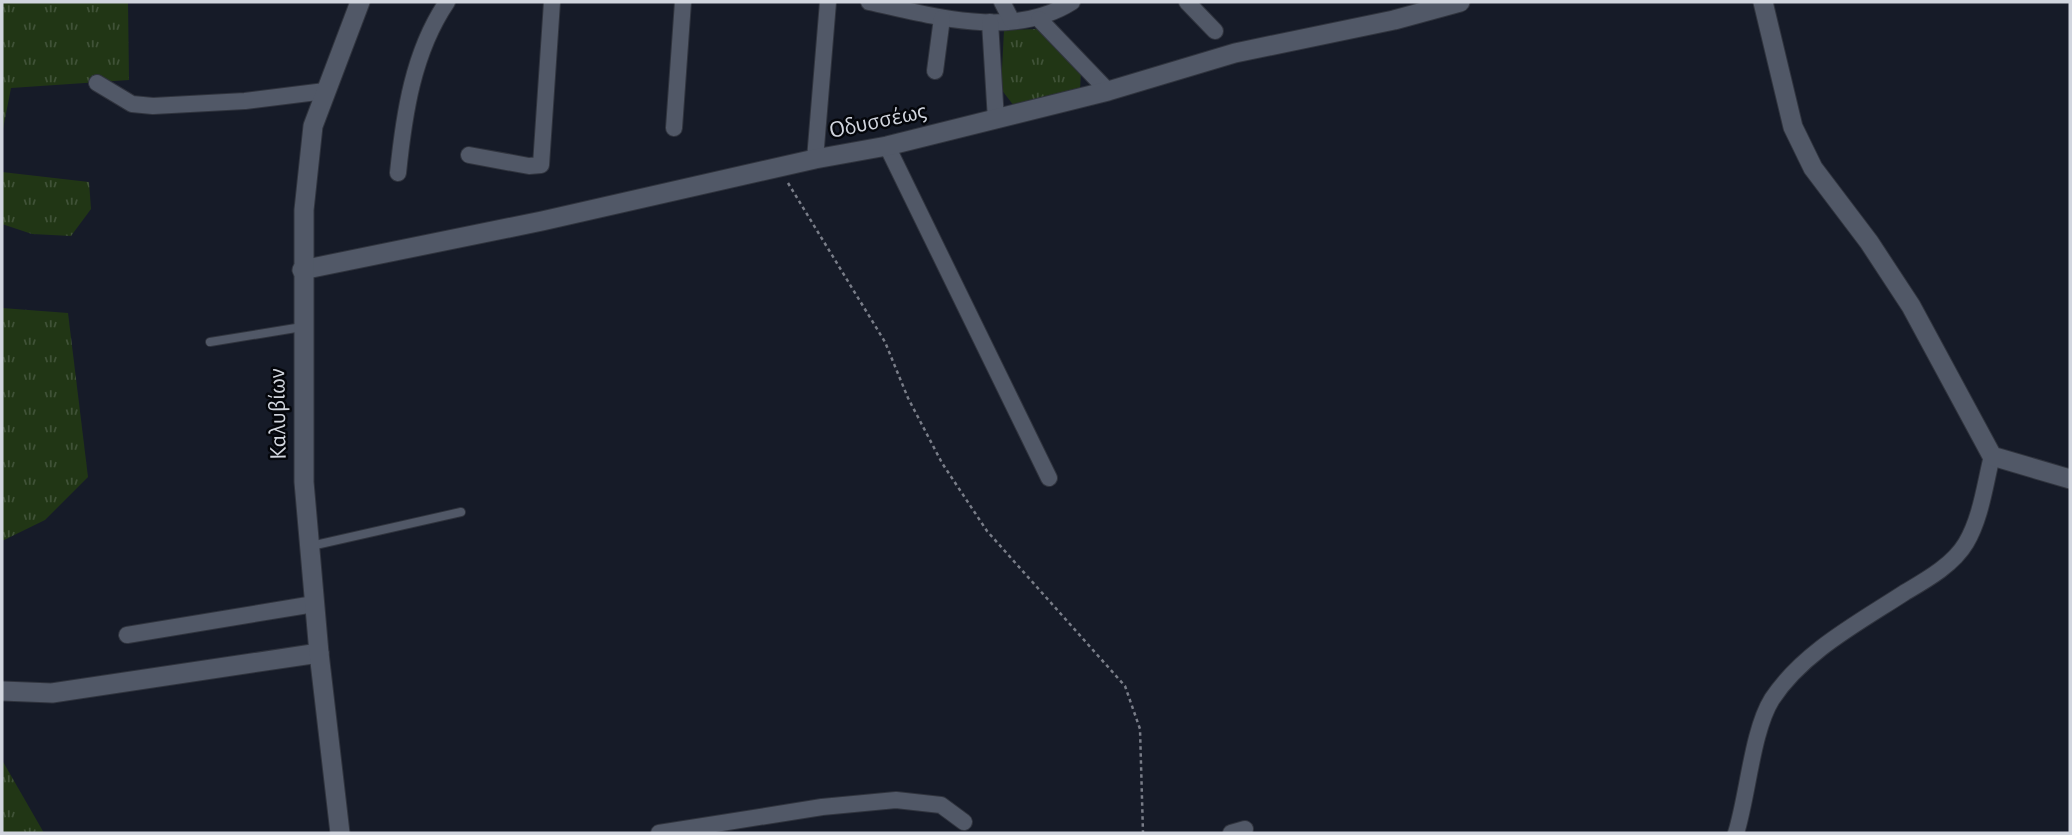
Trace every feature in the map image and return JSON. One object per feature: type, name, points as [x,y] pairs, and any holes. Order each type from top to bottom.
[{"type":"street","name":"Καλυβίων","points":[[340,833],[308,547],[303,458],[303,270],[306,163],[313,126],[324,91],[360,2]]},
{"type":"street","points":[[398,173],[404,119],[420,56],[447,2]]},
{"type":"street","points":[[470,155],[528,166],[541,165],[552,2]]},
{"type":"street","points":[[674,128],[683,2]]},
{"type":"street","points":[[815,159],[828,2]]},
{"type":"street","points":[[869,2],[942,18],[990,22],[1039,19],[1072,2]]},
{"type":"street","points":[[1002,2],[1012,21]]},
{"type":"street","points":[[1187,2],[1215,31]]},
{"type":"street","name":"Οδυσσέως","points":[[303,270],[516,227],[815,159],[887,146],[1108,91],[1235,53],[1394,20],[1460,2]]},
{"type":"street","points":[[1736,833],[1747,799],[1757,739],[1771,701],[1800,664],[1940,571],[1966,544],[1992,456],[1911,306],[1869,242],[1813,168],[1793,127],[1763,2]]},
{"type":"street","points":[[935,71],[942,18]]},
{"type":"street","points":[[1039,19],[1108,91]]},
{"type":"street","points":[[990,22],[996,120]]},
{"type":"street","points":[[97,83],[132,104],[153,106],[245,101],[324,91]]},
{"type":"street","points":[[887,146],[1049,478]]},
{"type":"street","points":[[1992,456],[2070,479]]},
{"type":"street","points":[[127,635],[314,604]]},
{"type":"street","points":[[2,691],[52,693],[319,653]]},
{"type":"street","points":[[659,833],[822,807],[896,800],[941,805],[964,822]]},
{"type":"lane","points":[[210,342],[302,327]]},
{"type":"lane","points":[[308,547],[461,512]]},
{"type":"path","points":[[780,168],[885,342],[908,398],[968,504],[996,541],[1125,686],[1140,729],[1143,833]]},
{"type":"green space","points":[[2,2],[128,2],[129,80],[11,88],[2,134]]},
{"type":"green space","points":[[1038,29],[1081,71],[1080,91],[1014,106],[1001,89],[1004,30]]},
{"type":"green space","points":[[2,172],[89,182],[91,209],[71,236],[32,234],[2,224]]},
{"type":"green space","points":[[2,308],[68,313],[88,477],[45,520],[2,541]]},
{"type":"green space","points":[[2,760],[44,833],[2,833]]}]
